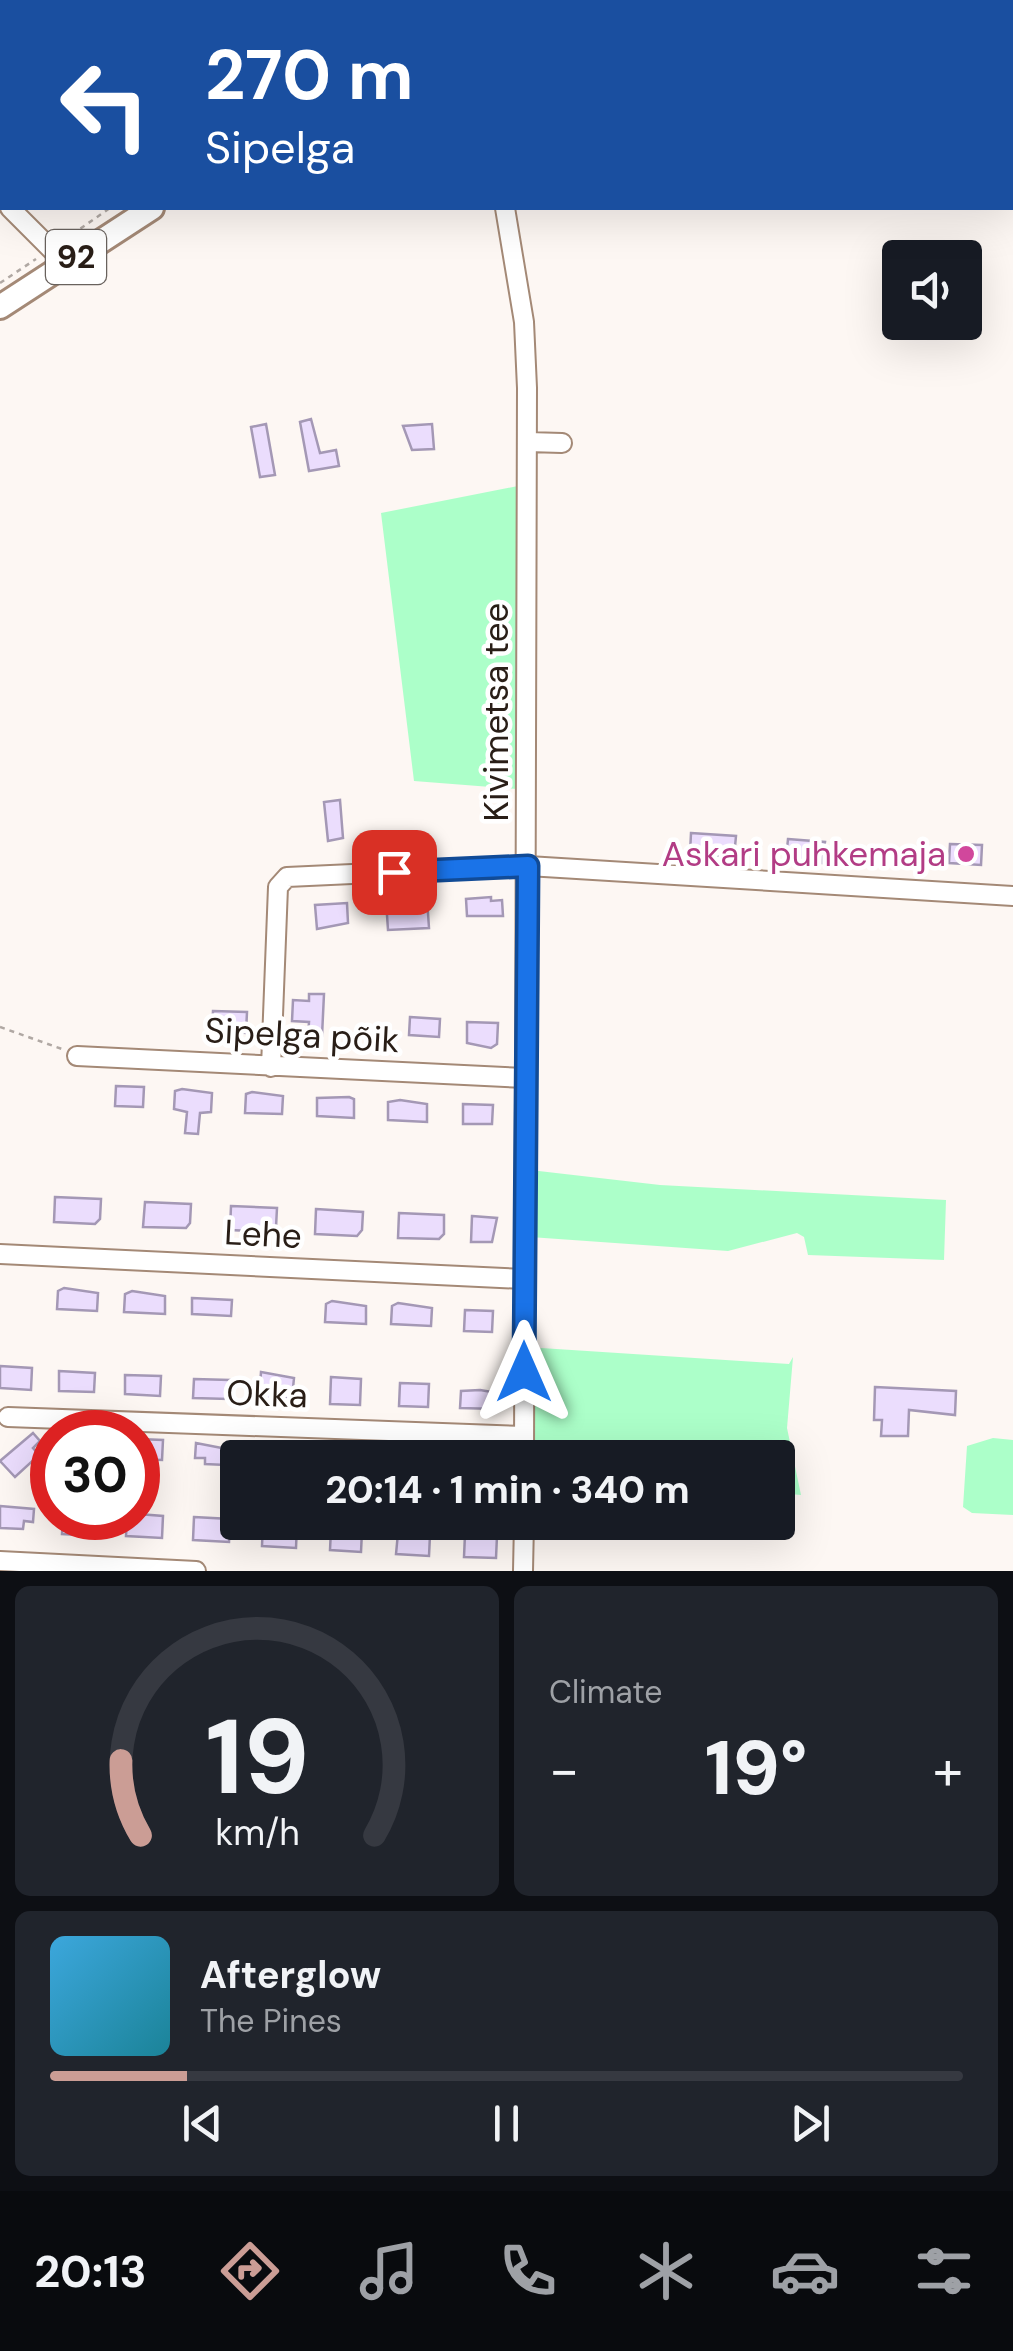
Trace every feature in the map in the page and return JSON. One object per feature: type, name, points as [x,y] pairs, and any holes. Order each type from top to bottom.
[{"type":"main road","name":"92","points":[[0,306],[149,210]]},
{"type":"street","points":[[12,210],[66,264]]},
{"type":"street","name":"Kivimetsa tee","points":[[505,210],[524,322],[528,442],[524,1440]]},
{"type":"street","points":[[528,442],[562,443]]},
{"type":"street","points":[[270,1067],[278,887],[288,877],[528,866],[1013,896]]},
{"type":"street","name":"Sipelga põik","points":[[77,1056],[524,1078]]},
{"type":"street","name":"Lehe","points":[[0,1254],[523,1279]]},
{"type":"street","name":"Okka","points":[[8,1418],[524,1436]]},
{"type":"street","points":[[523,1571],[524,1540]]},
{"type":"street","points":[[0,1561],[196,1571]]},
{"type":"path","points":[[0,1028],[77,1056]]},
{"type":"green space","points":[[518,486],[517,789],[414,781],[381,513]]},
{"type":"green space","points":[[530,1170],[660,1185],[946,1200],[944,1260],[808,1255],[804,1237],[797,1233],[728,1251],[530,1237]]},
{"type":"green space","points":[[541,1348],[789,1364],[793,1357],[787,1428],[790,1440],[531,1440],[529,1361]]},
{"type":"green space","points":[[993,1438],[1013,1440],[1013,1515],[972,1513],[963,1507],[967,1446]]},
{"type":"green space","points":[[795,1466],[801,1495],[795,1494]]},
{"type":"building","points":[[311,419],[320,453],[336,450],[339,466],[309,471],[300,422]]},
{"type":"building","points":[[266,424],[275,475],[260,477],[251,427]]},
{"type":"building","points":[[432,424],[434,449],[412,450],[403,426]]},
{"type":"building","points":[[340,800],[343,838],[328,841],[324,802]]},
{"type":"building","points":[[691,833],[736,836],[734,857],[690,854]]},
{"type":"building","points":[[788,839],[825,842],[822,863],[786,859]]},
{"type":"building","name":"Askari puhkemaja","points":[[950,844],[982,845],[981,865],[949,863]]},
{"type":"building","points":[[491,897],[491,901],[502,900],[503,916],[467,916],[466,899]]},
{"type":"building","points":[[427,898],[429,928],[388,930],[386,900]]},
{"type":"building","points":[[347,903],[348,923],[317,929],[315,905]]},
{"type":"building","points":[[309,994],[324,994],[322,1036],[308,1036],[309,1022],[292,1021],[293,1000],[309,1001]]},
{"type":"building","points":[[213,1011],[247,1012],[246,1033],[212,1031]]},
{"type":"building","points":[[410,1017],[440,1019],[439,1037],[409,1035]]},
{"type":"building","points":[[467,1022],[498,1023],[497,1044],[491,1048],[467,1043]]},
{"type":"building","points":[[116,1086],[144,1087],[143,1107],[115,1106]]},
{"type":"building","points":[[175,1091],[212,1093],[211,1112],[200,1113],[198,1134],[185,1133],[187,1112],[174,1109]]},
{"type":"building","points":[[246,1094],[283,1096],[282,1114],[245,1113]]},
{"type":"building","points":[[317,1098],[354,1099],[354,1118],[317,1116]]},
{"type":"building","points":[[388,1102],[427,1104],[427,1122],[388,1120]]},
{"type":"building","points":[[463,1104],[493,1105],[492,1124],[463,1124]]},
{"type":"building","points":[[55,1197],[101,1199],[100,1219],[95,1224],[54,1222]]},
{"type":"building","points":[[145,1202],[191,1204],[190,1223],[186,1228],[143,1227]]},
{"type":"building","points":[[231,1206],[277,1208],[276,1227],[271,1226],[271,1232],[230,1230]]},
{"type":"building","points":[[316,1209],[363,1212],[362,1230],[357,1236],[315,1234]]},
{"type":"building","points":[[399,1213],[444,1215],[444,1234],[439,1239],[398,1238]]},
{"type":"building","points":[[472,1216],[497,1218],[492,1242],[471,1242]]},
{"type":"building","points":[[64,1288],[98,1293],[97,1311],[57,1309],[58,1291]]},
{"type":"building","points":[[132,1291],[165,1296],[165,1314],[124,1312],[125,1294]]},
{"type":"building","points":[[192,1298],[232,1300],[231,1316],[192,1314]]},
{"type":"building","points":[[332,1301],[366,1306],[366,1324],[325,1322],[326,1304]]},
{"type":"building","points":[[398,1303],[432,1308],[431,1326],[391,1324],[392,1306]]},
{"type":"building","points":[[465,1310],[493,1311],[492,1332],[464,1331]]},
{"type":"building","points":[[0,1366],[32,1368],[31,1390],[0,1388]]},
{"type":"building","points":[[59,1371],[95,1373],[94,1392],[59,1391]]},
{"type":"building","points":[[261,1372],[294,1378],[292,1398],[259,1399]]},
{"type":"building","points":[[125,1375],[161,1376],[160,1396],[125,1394]]},
{"type":"building","points":[[331,1377],[361,1379],[360,1405],[330,1404]]},
{"type":"building","points":[[194,1379],[230,1380],[229,1399],[193,1398]]},
{"type":"building","points":[[400,1383],[429,1384],[428,1407],[399,1406]]},
{"type":"building","points":[[875,1387],[956,1391],[955,1415],[909,1410],[908,1436],[881,1436],[882,1420],[874,1420]]},
{"type":"building","points":[[461,1391],[498,1393],[497,1409],[460,1408]]},
{"type":"building","points":[[30,1436],[30,1463],[15,1477],[0,1461]]},
{"type":"building","points":[[196,1443],[220,1448],[220,1465],[205,1464],[205,1458],[195,1458]]},
{"type":"building","points":[[0,1506],[30,1509],[30,1522],[24,1521],[23,1529],[0,1528]]},
{"type":"building","points":[[194,1517],[220,1518],[220,1540],[229,1540],[229,1542],[193,1540]]},
{"type":"building","points":[[262,1540],[296,1540],[296,1548],[262,1546]]},
{"type":"building","points":[[330,1540],[362,1540],[361,1552],[330,1550]]},
{"type":"building","points":[[397,1540],[430,1540],[429,1556],[396,1554]]},
{"type":"building","points":[[465,1540],[497,1540],[496,1558],[464,1557]]},
{"type":"place","name":"Askari puhkemaja","points":[[966,854]]},
{"type":"route","points":[[394,872],[528,866],[524,1372]]}]
